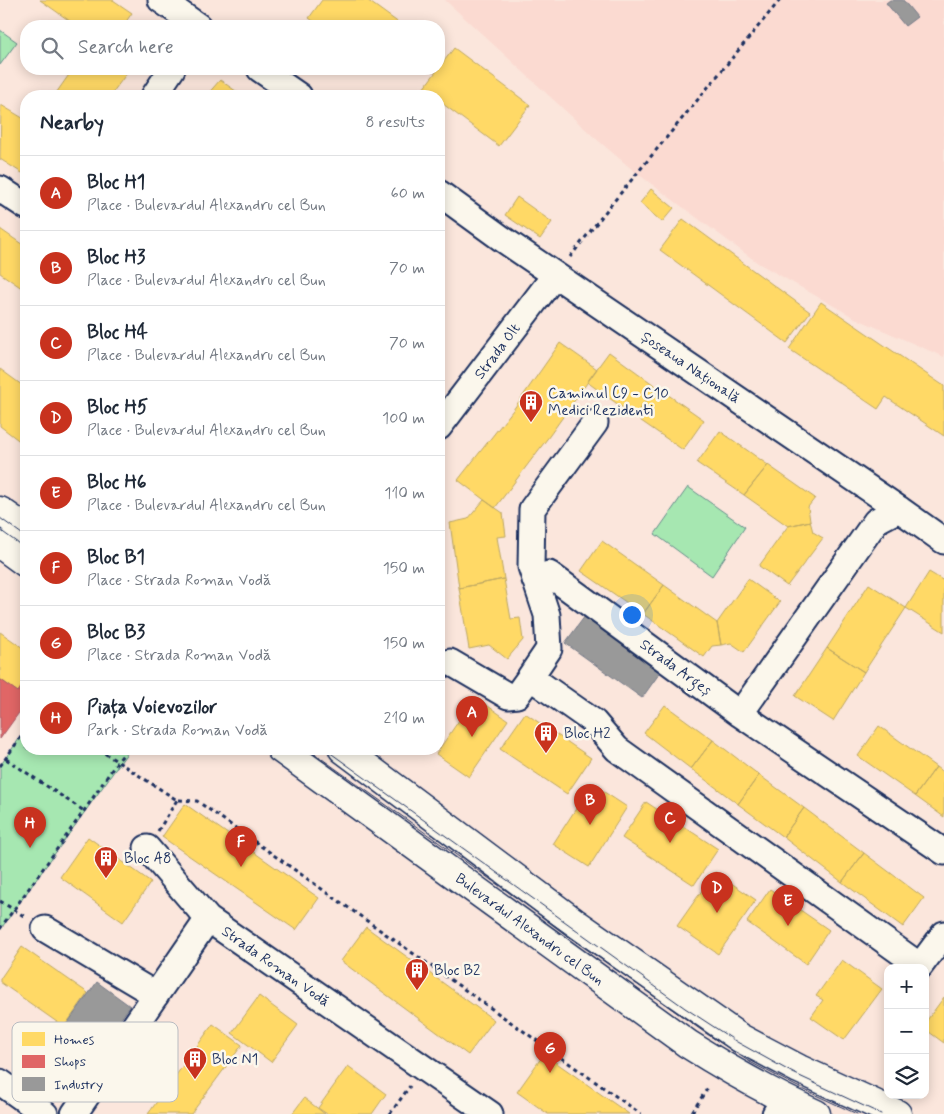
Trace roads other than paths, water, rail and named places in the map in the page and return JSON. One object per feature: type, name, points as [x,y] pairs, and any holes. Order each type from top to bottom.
[{"type":"main road","points":[[0,511],[20,525]]},
{"type":"main road","points":[[0,544],[20,559]]},
{"type":"main road","name":"Bulevardul Alexandru cel Bun","points":[[289,755],[688,1044],[787,1109],[816,1114]]},
{"type":"main road","name":"Bulevardul Alexandru cel Bun","points":[[351,755],[574,922],[740,1038],[800,1069],[897,1114]]},
{"type":"street","points":[[161,0],[189,20]]},
{"type":"street","points":[[158,90],[168,75]]},
{"type":"street","points":[[269,75],[290,90]]},
{"type":"street","points":[[0,189],[20,202]]},
{"type":"street","name":"Șoseaua Națională","points":[[445,198],[549,283],[900,509],[944,541]]},
{"type":"street","name":"Strada Olt","points":[[445,419],[549,283]]},
{"type":"street","points":[[450,662],[508,696],[517,695],[549,649],[547,615],[531,567],[532,509],[595,423]]},
{"type":"street","points":[[740,714],[876,521],[900,509]]},
{"type":"street","name":"Strada Argeș","points":[[535,580],[549,574],[740,714],[944,852]]},
{"type":"street","points":[[530,677],[594,722],[617,749],[920,966],[944,934]]},
{"type":"street","points":[[148,848],[208,919]]},
{"type":"street","name":"Strada Roman Vodă","points":[[137,1022],[208,919],[490,1114]]},
{"type":"street","points":[[45,929],[156,995]]},
{"type":"street","points":[[787,1109],[800,1069]]},
{"type":"street","points":[[0,1082],[12,1091]]},
{"type":"street","points":[[28,1102],[45,1114]]},
{"type":"street","name":"Strada Roman Vodă","points":[[74,1114],[82,1102]]},
{"type":"tram line","points":[[0,518],[20,533]]},
{"type":"tram line","points":[[0,530],[20,545]]},
{"type":"tram line","points":[[316,755],[704,1032],[750,1062],[857,1114]]},
{"type":"tram line","points":[[333,755],[685,1008],[737,1042],[793,1073],[881,1114]]},
{"type":"place","name":"Caminul C9 - C10 Medici Rezidenti","points":[[531,423]]},
{"type":"place","name":"Bloc H1","points":[[472,737]]},
{"type":"place","name":"Bloc H2","points":[[546,754]]},
{"type":"place","name":"Bloc H3","points":[[590,825]]},
{"type":"place","name":"Bloc H4","points":[[670,843]]},
{"type":"place","name":"Piața Voievozilor","points":[[30,848]]},
{"type":"place","name":"Bloc B1","points":[[241,867]]},
{"type":"place","name":"Bloc A8","points":[[106,879]]},
{"type":"place","name":"Bloc H5","points":[[717,913]]},
{"type":"place","name":"Bloc H6","points":[[788,926]]},
{"type":"place","name":"Bloc B2","points":[[417,991]]},
{"type":"place","name":"Bloc B3","points":[[550,1073]]},
{"type":"place","name":"Bloc N1","points":[[195,1080]]}]
